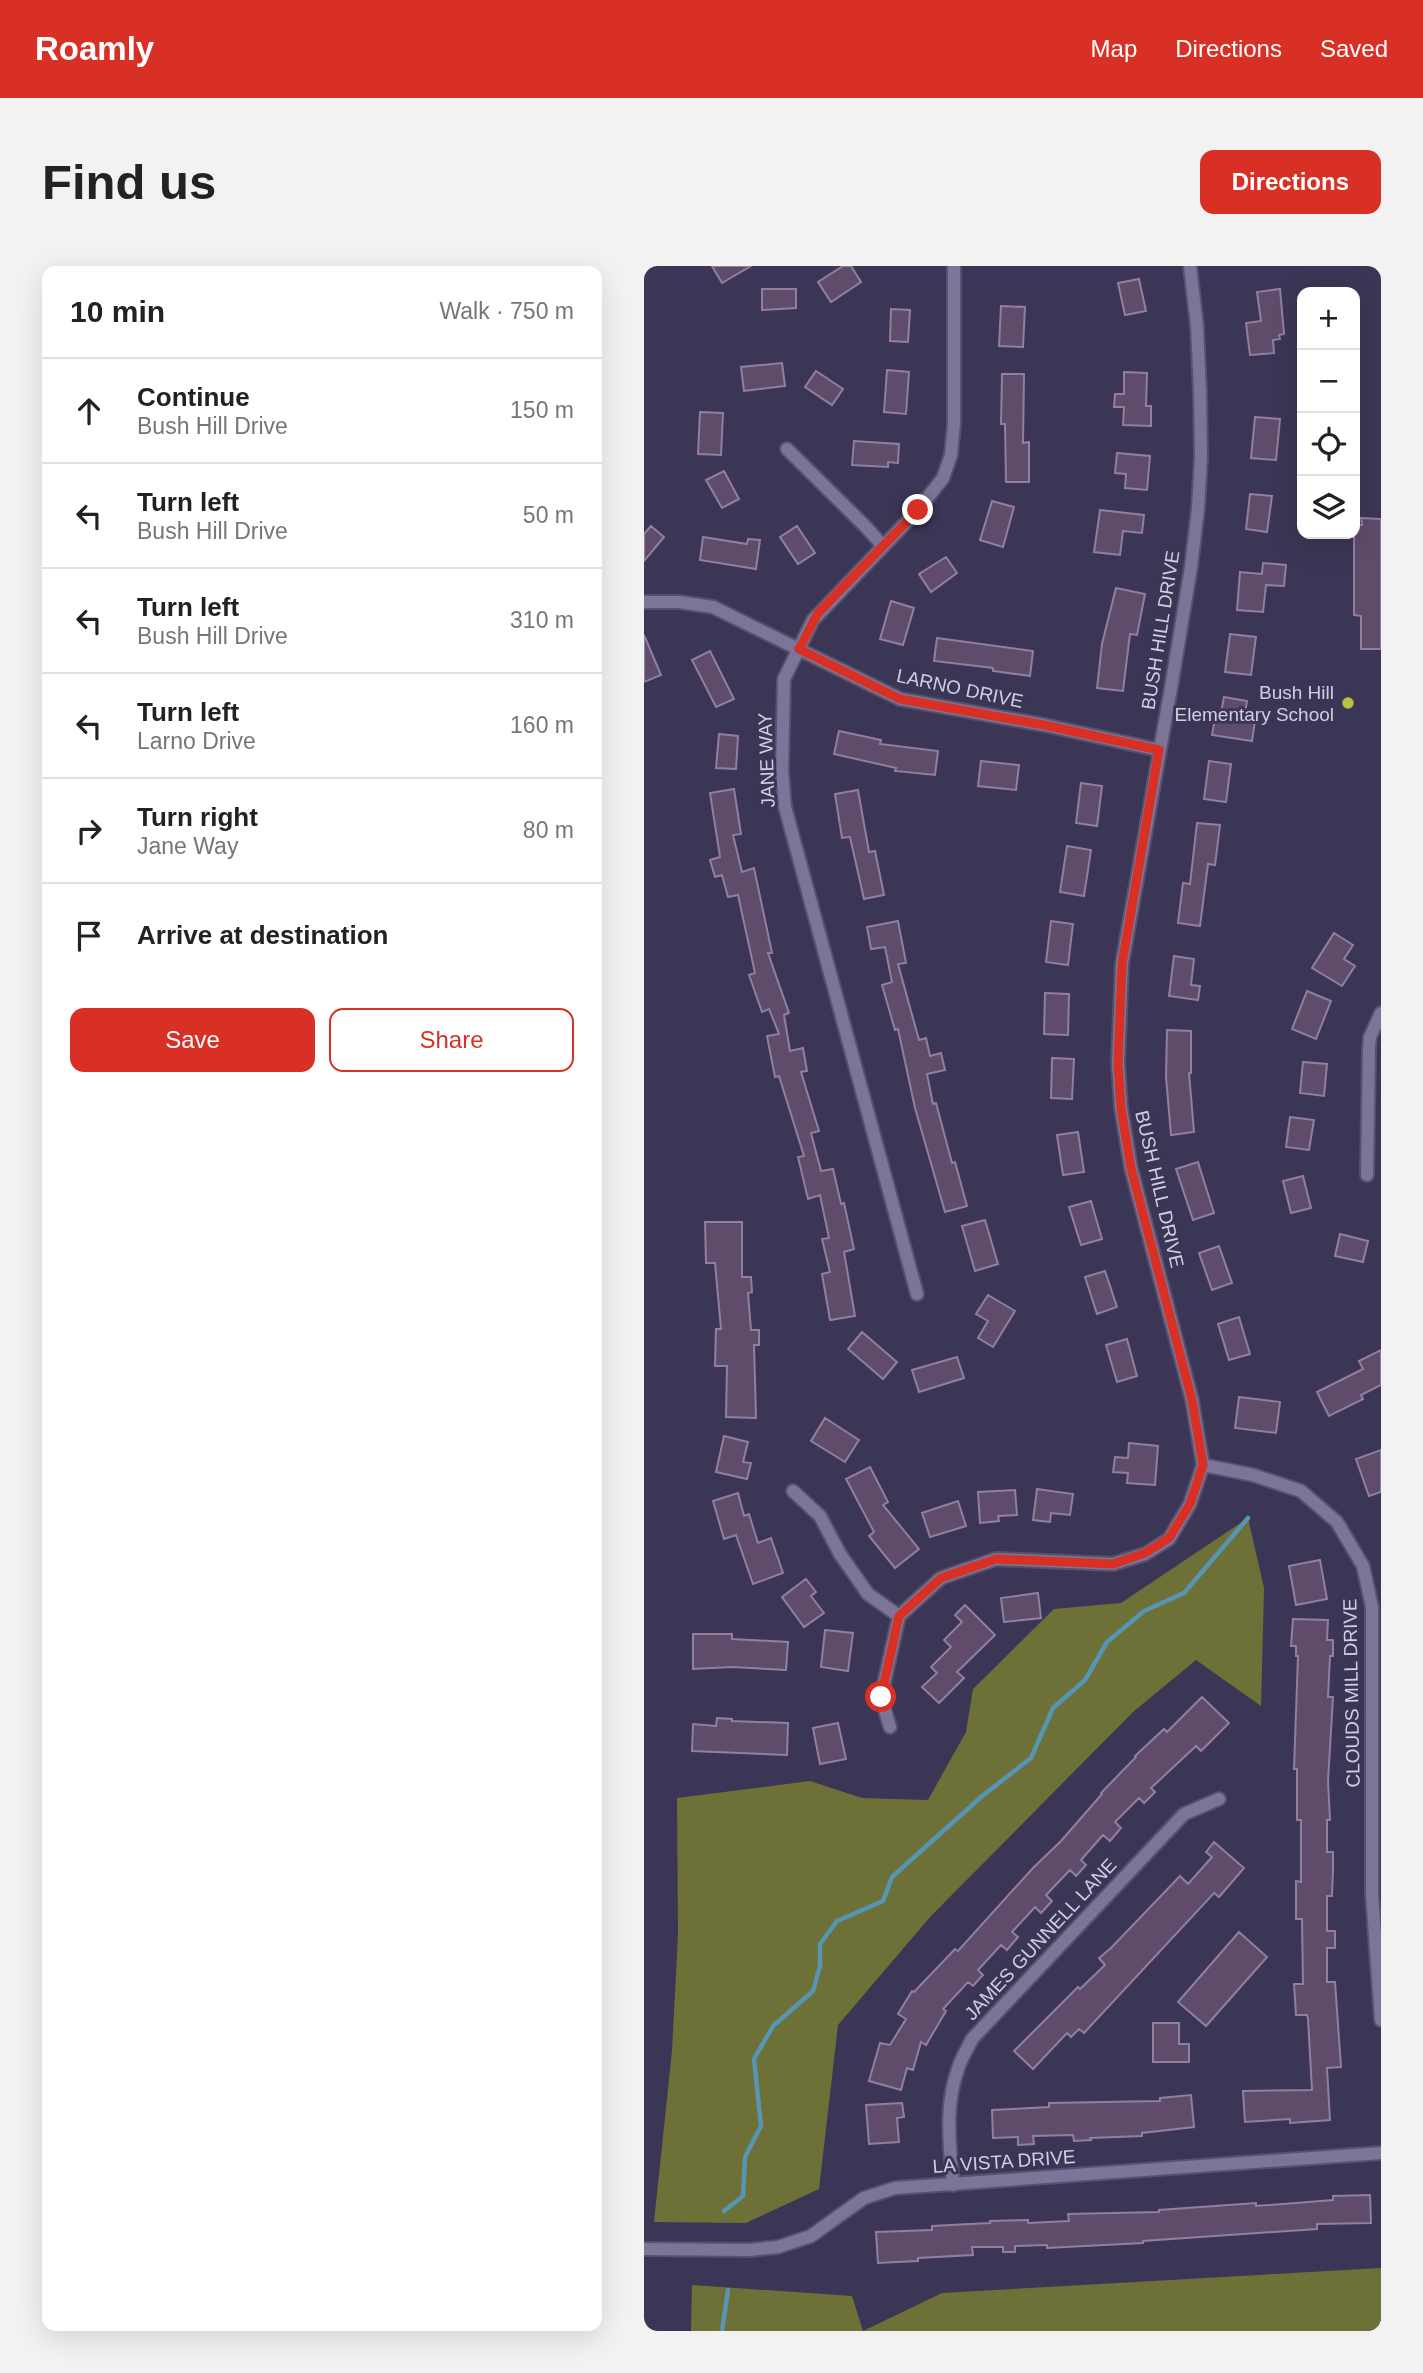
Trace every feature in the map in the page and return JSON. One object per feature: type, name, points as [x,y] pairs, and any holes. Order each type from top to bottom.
[{"type":"street","name":"JANE WAY","points":[[918,1294],[785,807],[782,771],[784,679],[818,613],[936,489],[943,478],[951,455],[954,424],[954,266]]},
{"type":"street","name":"BUSH HILL DRIVE","points":[[899,1616],[941,1578],[996,1559],[1113,1564],[1145,1553],[1169,1538],[1190,1504],[1203,1465],[1192,1400],[1131,1168],[1121,1108],[1118,1063],[1122,964],[1191,567],[1198,509],[1201,457],[1200,392],[1189,266]]},
{"type":"street","points":[[788,449],[883,546]]},
{"type":"street","name":"LARNO DRIVE","points":[[644,602],[679,602],[713,607],[900,699],[1044,725],[1159,750]]},
{"type":"street","points":[[1367,1175],[1369,1048],[1373,1029],[1381,1013]]},
{"type":"street","name":"CLOUDS MILL DRIVE","points":[[1203,1465],[1253,1475],[1301,1491],[1337,1522],[1363,1566],[1372,1607],[1372,1894],[1381,2020]]},
{"type":"street","points":[[793,1491],[820,1516],[840,1554],[868,1594],[899,1616],[881,1697],[890,1727]]},
{"type":"street","name":"JAMES GUNNELL LANE","points":[[953,2185],[948,2126],[950,2099],[958,2068],[972,2039],[1184,1814],[1219,1799]]},
{"type":"street","name":"LA VISTA DRIVE","points":[[644,2249],[749,2250],[778,2247],[811,2236],[864,2198],[895,2188],[1381,2153]]},
{"type":"green space","points":[[1248,1518],[1264,1588],[1261,1706],[1196,1660],[1133,1712],[931,1916],[838,2025],[819,2189],[746,2223],[654,2222],[672,2051],[678,1935],[677,1798],[810,1781],[862,1798],[928,1800],[966,1732],[973,1689],[1054,1609],[1121,1603]]},
{"type":"green space","points":[[1381,2268],[1381,2331],[863,2331],[942,2293]]},
{"type":"green space","points":[[692,2285],[852,2296],[863,2331],[691,2331]]},
{"type":"building","points":[[712,266],[751,266],[722,283]]},
{"type":"building","points":[[843,266],[851,266],[861,282],[831,302],[818,282]]},
{"type":"building","points":[[1139,279],[1146,311],[1125,315],[1118,283]]},
{"type":"building","points":[[762,289],[796,289],[796,308],[762,310]]},
{"type":"building","points":[[1280,289],[1284,334],[1279,335],[1280,339],[1273,340],[1274,353],[1250,355],[1246,323],[1261,321],[1257,292]]},
{"type":"building","points":[[1001,306],[1025,307],[1023,347],[999,346]]},
{"type":"building","points":[[891,309],[910,310],[908,342],[890,341]]},
{"type":"building","points":[[782,363],[785,386],[744,391],[741,367]]},
{"type":"building","points":[[887,370],[909,372],[906,414],[884,412]]},
{"type":"building","points":[[816,371],[843,389],[832,405],[805,387]]},
{"type":"building","points":[[1124,372],[1147,373],[1146,406],[1151,406],[1151,426],[1123,425],[1124,407],[1114,407],[1115,394],[1124,394]]},
{"type":"building","points":[[1002,374],[1024,374],[1023,443],[1029,442],[1029,482],[1006,482],[1005,424],[1001,424]]},
{"type":"building","points":[[700,412],[723,413],[721,455],[698,454]]},
{"type":"building","points":[[1255,417],[1280,419],[1276,460],[1251,458]]},
{"type":"building","points":[[854,441],[899,444],[898,463],[888,462],[888,467],[852,465]]},
{"type":"building","points":[[1117,453],[1150,456],[1147,490],[1125,488],[1126,474],[1115,473]]},
{"type":"building","points":[[724,471],[739,499],[722,508],[706,480]]},
{"type":"building","points":[[1250,494],[1272,496],[1267,532],[1246,529]]},
{"type":"building","points":[[992,501],[1014,507],[1003,547],[980,540]]},
{"type":"building","points":[[1100,510],[1144,515],[1142,533],[1123,531],[1120,555],[1094,552]]},
{"type":"building","points":[[1361,518],[1381,519],[1381,649],[1361,649],[1361,616],[1354,615],[1354,539],[1360,539]]},
{"type":"building","points":[[651,526],[664,537],[644,561],[644,534]]},
{"type":"building","points":[[797,526],[815,553],[798,564],[780,537]]},
{"type":"building","points":[[703,537],[747,544],[748,539],[760,540],[756,569],[700,560]]},
{"type":"building","points":[[946,557],[957,573],[931,592],[919,574]]},
{"type":"building","points":[[1263,563],[1286,565],[1284,586],[1266,585],[1263,612],[1237,610],[1240,572],[1262,574]]},
{"type":"building","points":[[1116,588],[1145,594],[1137,635],[1130,634],[1123,691],[1097,688],[1102,644]]},
{"type":"building","points":[[891,601],[914,608],[903,645],[880,639]]},
{"type":"building","points":[[1230,634],[1256,637],[1251,675],[1225,672]]},
{"type":"building","points":[[644,635],[661,675],[644,682]]},
{"type":"building","points":[[937,638],[1033,651],[1030,676],[993,671],[993,668],[934,661]]},
{"type":"building","points":[[710,651],[734,699],[716,707],[692,660]]},
{"type":"building","points":[[1224,697],[1247,701],[1244,719],[1255,721],[1252,741],[1212,735],[1216,713],[1221,713]]},
{"type":"building","points":[[839,731],[881,740],[880,744],[938,751],[935,775],[895,771],[896,768],[834,754]]},
{"type":"building","points":[[719,734],[738,736],[736,769],[716,768]]},
{"type":"building","points":[[981,761],[1019,765],[1016,790],[978,786]]},
{"type":"building","points":[[1209,761],[1231,764],[1226,802],[1204,799]]},
{"type":"building","points":[[1081,783],[1102,786],[1097,826],[1076,823]]},
{"type":"building","points":[[734,789],[741,834],[733,835],[742,872],[754,868],[772,953],[768,953],[789,1013],[784,1015],[790,1051],[803,1048],[807,1071],[801,1072],[819,1131],[811,1133],[821,1171],[833,1169],[841,1204],[844,1203],[854,1249],[844,1252],[855,1316],[830,1320],[822,1274],[830,1272],[822,1239],[829,1238],[820,1195],[808,1199],[798,1157],[804,1156],[779,1076],[775,1077],[767,1036],[779,1034],[769,1009],[762,1012],[749,975],[755,973],[738,895],[728,897],[722,875],[715,877],[710,860],[720,857],[710,793]]},
{"type":"building","points":[[858,790],[869,852],[875,851],[884,895],[864,899],[850,837],[842,838],[835,794]]},
{"type":"building","points":[[1197,823],[1220,825],[1215,865],[1208,864],[1200,926],[1178,923],[1183,883],[1190,884]]},
{"type":"building","points":[[1067,846],[1091,850],[1084,896],[1060,892]]},
{"type":"building","points":[[898,921],[906,963],[898,964],[919,1040],[926,1038],[930,1056],[941,1053],[945,1070],[927,1074],[933,1104],[936,1103],[967,1206],[945,1212],[915,1108],[898,1029],[895,1030],[882,985],[892,982],[885,947],[871,949],[867,927]]},
{"type":"building","points":[[1051,921],[1073,924],[1068,965],[1046,962]]},
{"type":"building","points":[[1334,933],[1353,945],[1344,959],[1355,966],[1342,986],[1312,968]]},
{"type":"building","points":[[1174,956],[1194,959],[1191,985],[1200,986],[1198,1000],[1169,996]]},
{"type":"building","points":[[1307,991],[1331,1001],[1316,1039],[1292,1029]]},
{"type":"building","points":[[1045,993],[1069,994],[1068,1035],[1044,1034]]},
{"type":"building","points":[[1167,1030],[1191,1031],[1189,1073],[1194,1132],[1171,1135],[1166,1077]]},
{"type":"building","points":[[1052,1058],[1074,1059],[1072,1099],[1051,1098]]},
{"type":"building","points":[[1303,1062],[1327,1064],[1324,1096],[1300,1093]]},
{"type":"building","points":[[1290,1117],[1314,1120],[1309,1150],[1286,1147]]},
{"type":"building","points":[[1078,1132],[1084,1172],[1063,1175],[1057,1135]]},
{"type":"building","points":[[1198,1162],[1214,1213],[1193,1220],[1176,1169]]},
{"type":"building","points":[[1303,1176],[1311,1208],[1291,1213],[1283,1181]]},
{"type":"building","points":[[1091,1201],[1102,1239],[1081,1245],[1069,1207]]},
{"type":"building","points":[[985,1220],[998,1264],[975,1271],[962,1226]]},
{"type":"building","points":[[705,1222],[742,1222],[742,1277],[751,1277],[752,1292],[748,1293],[751,1330],[759,1330],[759,1345],[754,1345],[756,1418],[726,1417],[727,1366],[715,1366],[716,1329],[721,1329],[715,1263],[706,1263]]},
{"type":"building","points":[[1340,1234],[1368,1241],[1363,1262],[1335,1256]]},
{"type":"building","points":[[1219,1246],[1232,1283],[1212,1290],[1199,1253]]},
{"type":"building","points":[[1105,1271],[1117,1307],[1097,1314],[1085,1277]]},
{"type":"building","points":[[988,1295],[1015,1311],[993,1347],[978,1338],[988,1321],[976,1314]]},
{"type":"building","points":[[1239,1317],[1250,1354],[1229,1360],[1218,1324]]},
{"type":"building","points":[[862,1332],[897,1362],[883,1379],[848,1349]]},
{"type":"building","points":[[1127,1339],[1137,1376],[1117,1382],[1106,1345]]},
{"type":"building","points":[[1381,1350],[1381,1385],[1361,1395],[1363,1399],[1329,1416],[1317,1392],[1363,1369],[1359,1361]]},
{"type":"building","points":[[957,1357],[964,1378],[919,1392],[912,1370]]},
{"type":"building","points":[[1239,1397],[1280,1402],[1276,1433],[1235,1428]]},
{"type":"building","points":[[825,1418],[859,1440],[845,1462],[811,1441]]},
{"type":"building","points":[[724,1436],[748,1442],[743,1462],[751,1463],[747,1479],[716,1472]]},
{"type":"building","points":[[1129,1443],[1158,1446],[1155,1485],[1127,1483],[1128,1473],[1113,1472],[1115,1457],[1128,1458]]},
{"type":"building","points":[[1381,1450],[1381,1492],[1369,1496],[1356,1459]]},
{"type":"building","points":[[870,1467],[888,1502],[883,1505],[919,1549],[895,1568],[869,1536],[874,1532],[846,1479]]},
{"type":"building","points":[[1037,1489],[1073,1494],[1070,1515],[1051,1513],[1050,1522],[1033,1520]]},
{"type":"building","points":[[1015,1490],[1017,1515],[998,1516],[999,1521],[980,1523],[978,1492]]},
{"type":"building","points":[[738,1493],[744,1516],[749,1514],[758,1543],[771,1538],[783,1573],[753,1584],[736,1535],[724,1539],[713,1501]]},
{"type":"building","points":[[958,1501],[966,1526],[930,1537],[922,1513]]},
{"type":"building","points":[[1320,1560],[1327,1599],[1296,1605],[1289,1566]]},
{"type":"building","points":[[806,1579],[816,1592],[811,1596],[824,1613],[804,1627],[782,1597]]},
{"type":"building","points":[[1038,1593],[1041,1618],[1004,1622],[1001,1598]]},
{"type":"building","points":[[965,1605],[995,1635],[957,1672],[964,1678],[939,1703],[922,1687],[937,1673],[931,1667],[951,1647],[944,1640],[962,1622],[955,1615]]},
{"type":"building","points":[[1293,1619],[1328,1620],[1327,1640],[1333,1640],[1328,1697],[1333,1697],[1327,1852],[1333,1852],[1333,1870],[1332,1896],[1327,1896],[1327,1931],[1335,1931],[1335,1948],[1327,1948],[1327,1982],[1335,1982],[1341,2067],[1327,2068],[1330,2120],[1245,2122],[1243,2091],[1312,2090],[1308,2019],[1307,2015],[1296,2015],[1294,1984],[1303,1984],[1302,1919],[1296,1919],[1296,1881],[1301,1882],[1301,1820],[1297,1820],[1297,1769],[1294,1769],[1298,1656],[1296,1646],[1291,1646]]},
{"type":"building","points":[[825,1630],[853,1633],[848,1671],[821,1667]]},
{"type":"building","points":[[693,1634],[732,1634],[732,1639],[788,1642],[786,1670],[732,1667],[693,1669]]},
{"type":"building","points":[[1202,1697],[1229,1723],[1201,1751],[1196,1746],[1151,1788],[1155,1792],[1144,1803],[1139,1798],[1115,1822],[1121,1828],[1110,1841],[1103,1835],[1081,1860],[1086,1865],[1076,1876],[1070,1870],[1046,1895],[1052,1901],[1041,1913],[1035,1907],[1012,1932],[1018,1937],[1007,1950],[1001,1945],[978,1970],[983,1975],[973,1986],[968,1982],[943,2009],[946,2011],[926,2045],[921,2042],[913,2070],[907,2068],[901,2090],[869,2081],[880,2043],[890,2045],[906,2019],[898,2014],[912,1991],[914,1992],[955,1949],[958,1951],[1061,1841],[1135,1756],[1164,1729],[1167,1732]]},
{"type":"building","points":[[717,1718],[788,1723],[787,1755],[692,1751],[693,1724],[716,1726]]},
{"type":"building","points":[[838,1723],[846,1759],[820,1764],[813,1728]]},
{"type":"building","points":[[1214,1842],[1244,1868],[1219,1897],[1214,1893],[1084,2033],[1079,2029],[1071,2037],[1067,2033],[1033,2069],[1014,2051],[1078,1987],[1080,1989],[1105,1965],[1099,1958],[1180,1876],[1188,1884],[1212,1857],[1206,1852]]},
{"type":"building","points":[[1239,1932],[1267,1957],[1206,2026],[1178,2002]]},
{"type":"building","points":[[1153,2023],[1179,2023],[1179,2044],[1189,2044],[1189,2062],[1153,2062]]},
{"type":"building","points":[[1191,2095],[1194,2127],[1142,2133],[1142,2136],[1074,2141],[1073,2135],[1033,2136],[1034,2144],[1018,2145],[1018,2137],[993,2138],[992,2110],[1049,2107],[1049,2103],[1160,2101],[1160,2098]]},
{"type":"building","points":[[902,2103],[904,2117],[897,2118],[899,2142],[869,2144],[866,2105]]},
{"type":"building","points":[[1370,2195],[1371,2223],[1317,2224],[1317,2229],[1143,2243],[1047,2248],[1047,2245],[1015,2246],[1015,2252],[1003,2252],[1003,2247],[972,2247],[973,2255],[878,2263],[876,2232],[932,2230],[932,2226],[990,2221],[1069,2221],[1068,2214],[1159,2212],[1256,2203],[1256,2206],[1333,2200],[1333,2196]]},
{"type":"waterway","points":[[724,2211],[743,2196],[745,2157],[761,2126],[754,2059],[773,2026],[813,1991],[820,1966],[820,1944],[837,1921],[883,1901],[892,1877],[981,1797],[1031,1758],[1053,1708],[1085,1680],[1107,1642],[1144,1611],[1184,1593],[1248,1518]]},
{"type":"waterway","points":[[722,2331],[728,2290]]},
{"type":"place","name":"Bush Hill Elementary School","points":[[1348,703]]},
{"type":"route","points":[[881,1697],[899,1616],[941,1578],[996,1559],[1113,1564],[1145,1553],[1169,1538],[1190,1504],[1203,1465],[1192,1400],[1131,1168],[1121,1108],[1118,1063],[1122,964],[1159,750],[1044,725],[900,699],[799,649],[818,613],[918,510]]}]
